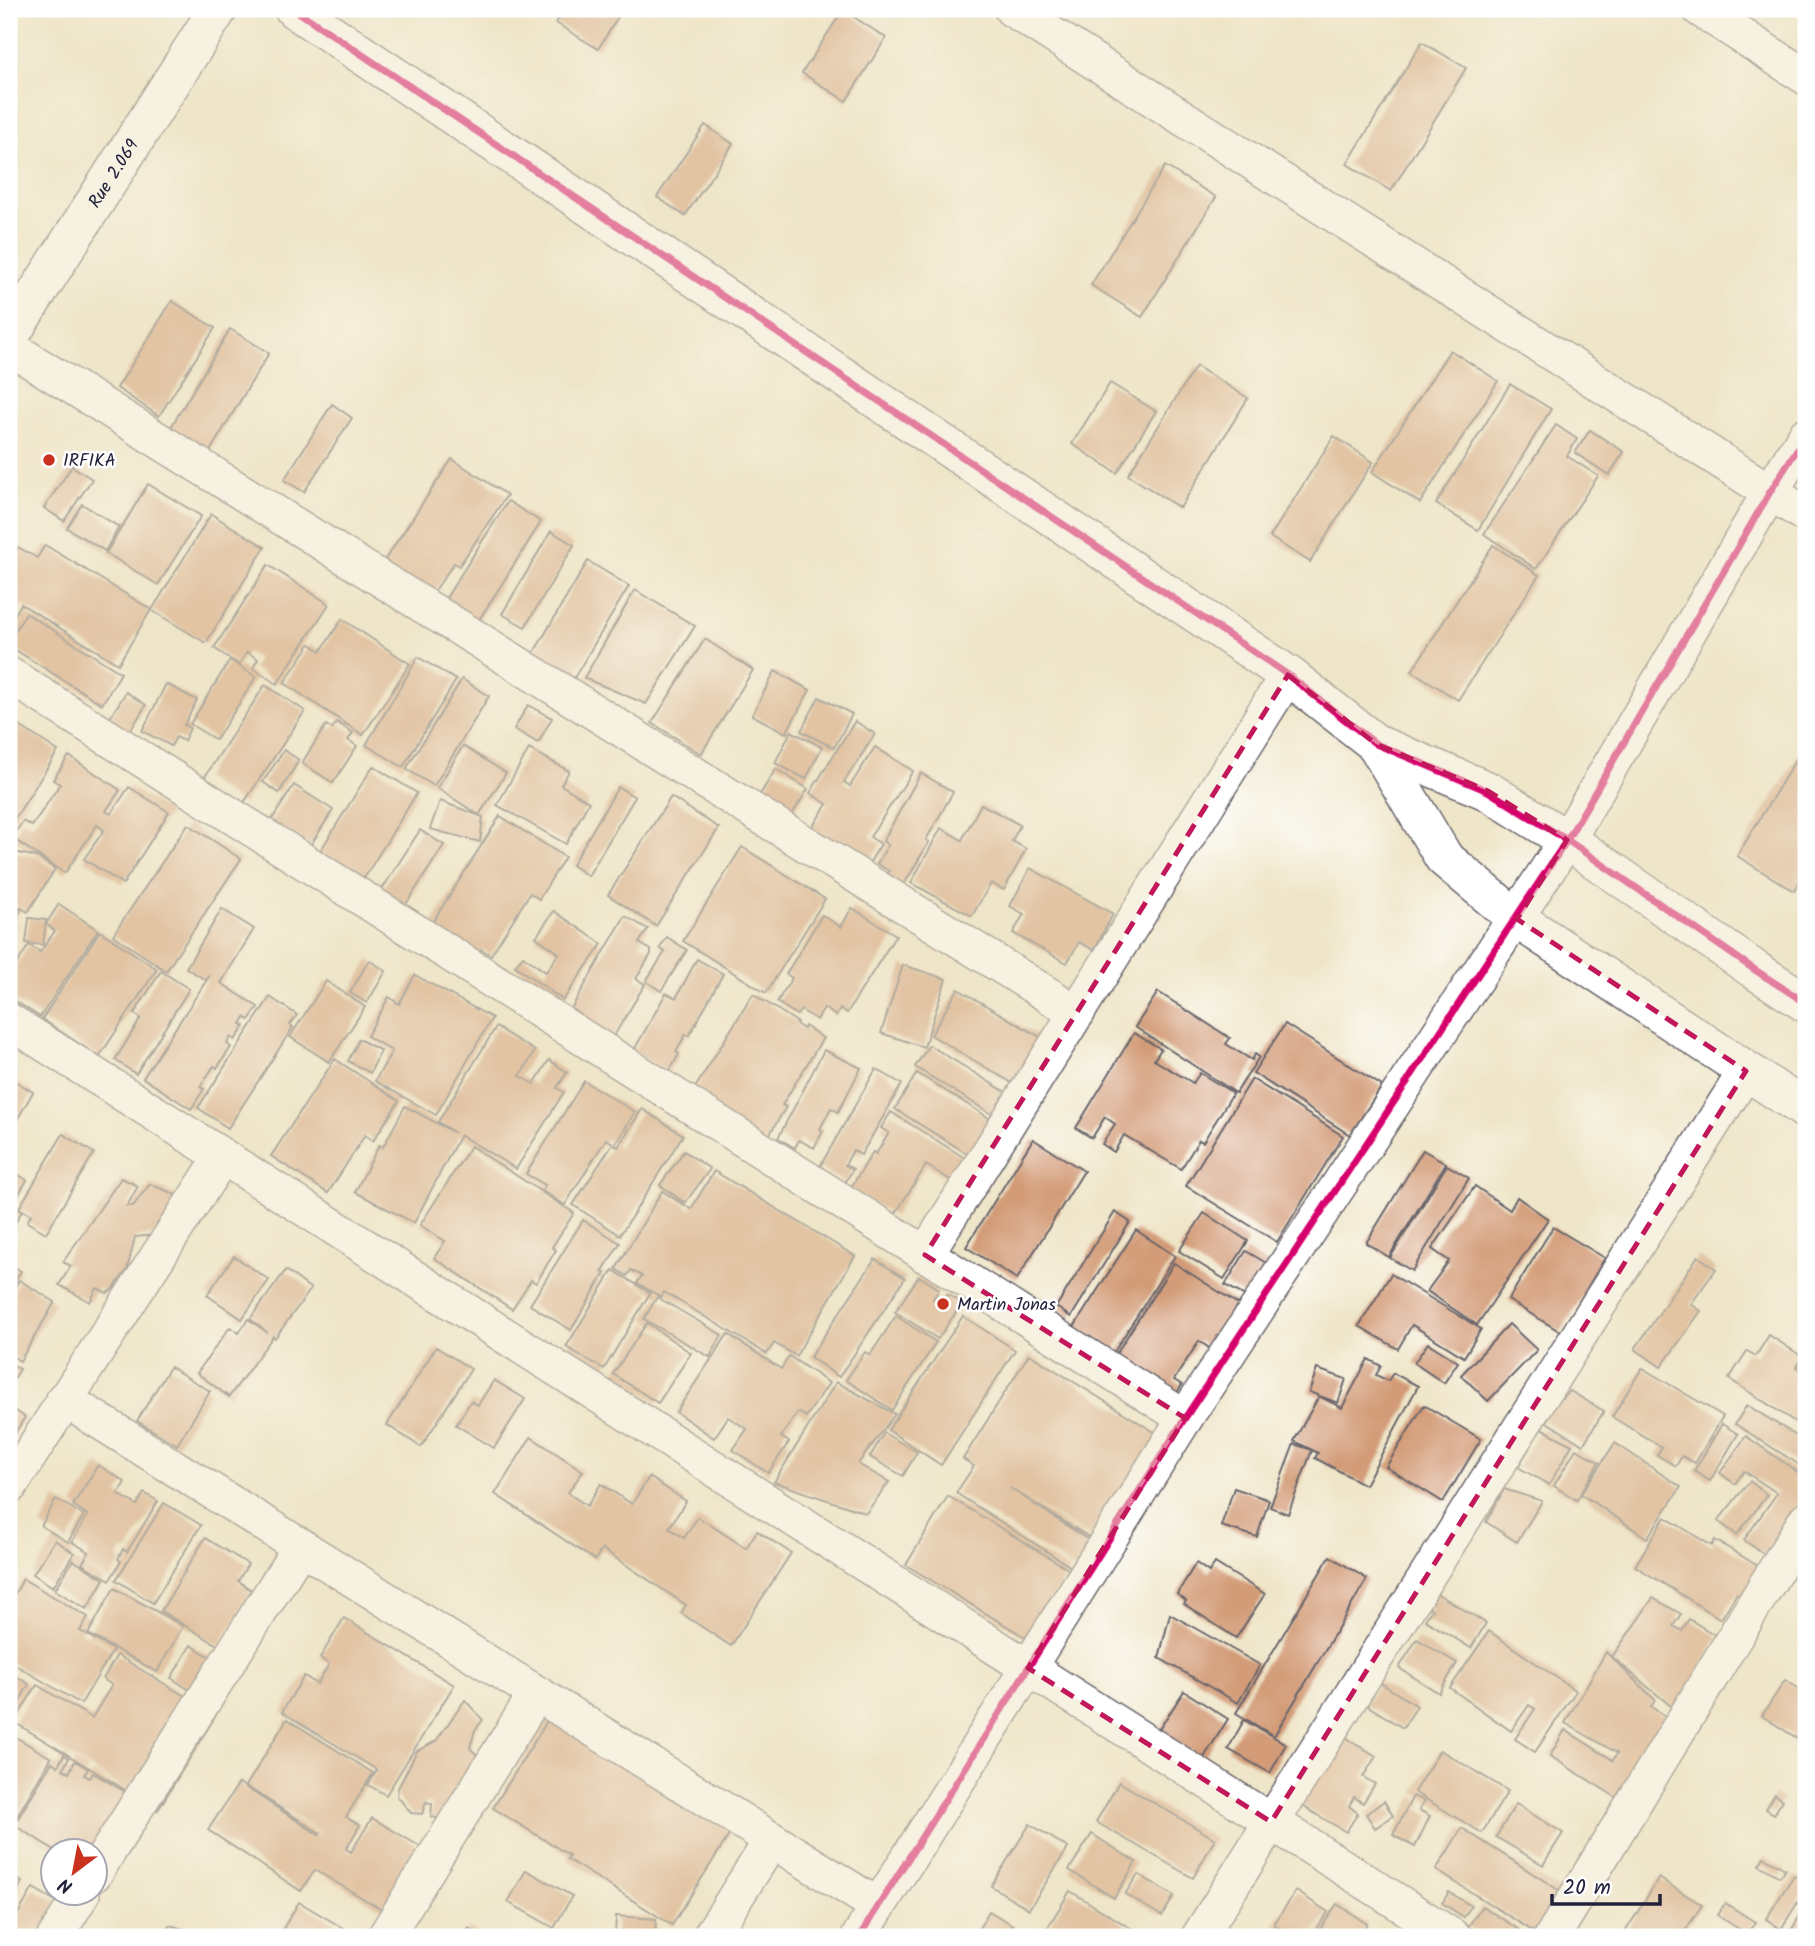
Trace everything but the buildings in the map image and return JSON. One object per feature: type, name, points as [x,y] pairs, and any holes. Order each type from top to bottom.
[{"type":"street","name":"Rue 2.069","points":[[9,337],[218,9]]},
{"type":"street","points":[[293,9],[1288,675],[1376,744],[1488,791],[1567,840],[1806,1003]]},
{"type":"street","points":[[1012,9],[1806,515]]},
{"type":"street","points":[[1700,9],[1806,77]]},
{"type":"street","points":[[9,348],[1077,1013]]},
{"type":"street","points":[[859,1937],[1185,1418],[1567,840],[1806,435]]},
{"type":"street","points":[[9,675],[1185,1418]]},
{"type":"street","points":[[925,1255],[1288,675]]},
{"type":"street","points":[[1376,744],[1444,858],[1517,919],[1806,1110]]},
{"type":"street","points":[[9,1021],[1452,1937]]},
{"type":"street","points":[[1199,1937],[1746,1071]]},
{"type":"street","points":[[9,1487],[222,1157]]},
{"type":"street","points":[[64,1399],[878,1906]]},
{"type":"street","points":[[1552,1937],[1806,1520]]},
{"type":"street","points":[[108,1852],[301,1546]]},
{"type":"street","points":[[386,1937],[536,1694]]},
{"type":"street","points":[[710,1937],[772,1840]]},
{"type":"street","points":[[55,1937],[73,1908]]},
{"type":"highlighted area","points":[[1288,675],[1376,744],[1488,791],[1567,840],[1517,919],[1746,1071],[1271,1822],[1028,1668],[1185,1418],[925,1255]]},
{"type":"cycle path","points":[[294,9],[1288,675],[1376,744],[1488,791],[1567,840],[1806,1003]]},
{"type":"cycle path","points":[[859,1937],[1185,1418],[1567,840],[1806,435]]},
{"type":"place","name":"IRFIKA","points":[[49,460]]},
{"type":"place","name":"Martin Jonas","points":[[943,1304]]}]
